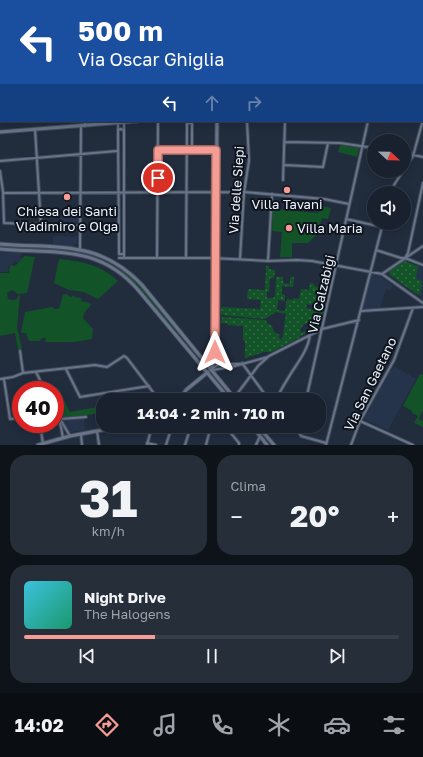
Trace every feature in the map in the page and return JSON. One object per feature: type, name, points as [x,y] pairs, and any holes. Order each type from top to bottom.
[{"type":"main road","points":[[0,132],[128,122]]},
{"type":"main road","points":[[211,370],[215,359],[217,122]]},
{"type":"main road","points":[[0,244],[80,249],[100,255],[114,262],[127,271],[142,285],[230,393]]},
{"type":"main road","points":[[79,254],[80,249]]},
{"type":"main road","points":[[0,250],[79,254],[94,258],[112,267],[124,275],[135,286],[224,393]]},
{"type":"main road","points":[[112,267],[114,262]]},
{"type":"main road","points":[[184,393],[208,372]]},
{"type":"main road","points":[[38,445],[57,442],[70,436],[96,431]]},
{"type":"main road","points":[[258,433],[267,445]]},
{"type":"main road","points":[[264,433],[274,445]]},
{"type":"street","points":[[80,249],[81,154],[85,122]]},
{"type":"street","points":[[157,258],[158,122]]},
{"type":"street","name":"Via delle Siepi","points":[[240,260],[244,192],[249,158],[247,122]]},
{"type":"street","points":[[283,180],[285,122]]},
{"type":"street","name":"Via Calzabigi","points":[[308,393],[368,122]]},
{"type":"street","points":[[411,158],[422,122]]},
{"type":"street","points":[[118,123],[119,258]]},
{"type":"street","points":[[186,258],[187,123],[192,123],[192,150]]},
{"type":"street","points":[[124,124],[124,258]]},
{"type":"street","points":[[36,129],[41,225]]},
{"type":"street","points":[[118,130],[124,130]]},
{"type":"street","points":[[285,142],[328,143],[367,147]]},
{"type":"street","points":[[284,166],[323,167],[328,143]]},
{"type":"street","points":[[158,150],[216,150]]},
{"type":"street","points":[[0,161],[117,151]]},
{"type":"street","points":[[413,154],[423,156]]},
{"type":"street","points":[[0,172],[3,193],[4,223],[80,226]]},
{"type":"street","points":[[405,258],[408,253],[423,183]]},
{"type":"street","points":[[3,193],[244,192],[327,199],[350,204]]},
{"type":"street","points":[[268,261],[272,194]]},
{"type":"street","points":[[346,219],[367,224]]},
{"type":"street","points":[[300,433],[301,436],[326,444],[381,230]]},
{"type":"street","points":[[382,274],[423,246]]},
{"type":"street","points":[[376,250],[423,265]]},
{"type":"street","points":[[119,254],[124,254]]},
{"type":"street","points":[[114,262],[119,258],[186,258],[268,261],[306,260],[382,274],[423,303]]},
{"type":"street","points":[[361,311],[423,307]]},
{"type":"street","name":"Via San Gaetano","points":[[351,445],[360,421],[394,360],[413,308]]},
{"type":"street","points":[[211,370],[221,370],[269,356],[322,329],[359,320]]},
{"type":"street","points":[[280,393],[303,356],[310,335]]},
{"type":"street","points":[[20,351],[23,373]]},
{"type":"street","points":[[239,393],[250,376],[269,356]]},
{"type":"street","points":[[0,379],[16,377],[23,373],[95,365],[107,367],[122,357],[127,358],[154,393]]},
{"type":"street","points":[[208,372],[217,365],[242,363]]},
{"type":"street","points":[[242,363],[263,393]]},
{"type":"street","points":[[66,369],[80,397],[149,386]]},
{"type":"street","points":[[36,372],[40,381]]},
{"type":"street","points":[[4,379],[10,419],[12,419]]},
{"type":"street","points":[[64,419],[86,417]]},
{"type":"street","points":[[360,421],[413,445]]},
{"type":"street","points":[[64,426],[70,436]]},
{"type":"street","points":[[41,433],[43,444]]},
{"type":"street","points":[[62,433],[63,438]]},
{"type":"street","points":[[97,433],[99,445]]},
{"type":"street","points":[[150,433],[147,444],[156,445]]},
{"type":"street","points":[[166,445],[170,433]]},
{"type":"street","points":[[185,445],[189,433]]},
{"type":"street","points":[[206,445],[209,433]]},
{"type":"street","points":[[231,433],[239,445]]},
{"type":"street","points":[[81,434],[82,445]]},
{"type":"street","points":[[256,445],[260,436]]},
{"type":"shaded area","points":[[61,209],[79,209],[78,223],[61,223]]},
{"type":"shaded area","points":[[53,236],[77,237],[77,242],[73,246],[53,244]]},
{"type":"shaded area","points":[[0,252],[23,253],[16,261],[20,257],[23,258],[18,263],[15,261],[9,265],[8,272],[0,272]]},
{"type":"shaded area","points":[[404,261],[423,268],[423,298],[390,275],[389,270]]},
{"type":"shaded area","points":[[371,274],[380,276],[393,286],[390,291],[386,289],[380,308],[362,310]]},
{"type":"shaded area","points":[[394,366],[416,379],[388,430],[364,419]]},
{"type":"shaded area","points":[[84,418],[85,430],[70,432],[64,424],[64,421]]},
{"type":"green space","points":[[340,145],[359,148],[357,157],[338,152]]},
{"type":"green space","points":[[322,206],[331,208],[328,219],[322,218],[318,233],[308,243],[292,243],[292,257],[280,257],[282,232],[272,231],[273,209],[317,213],[321,211]]},
{"type":"green space","points":[[0,245],[76,250],[76,252],[0,248]]},
{"type":"green space","points":[[25,256],[35,257],[27,293],[17,294],[12,290],[7,293],[8,299],[13,300],[17,299],[20,295],[17,327],[22,349],[18,350],[15,333],[0,336],[0,273],[9,273],[10,265],[15,266]]},
{"type":"green space","points":[[59,259],[98,267],[118,281],[98,299],[84,292],[69,290],[54,283]]},
{"type":"green space","points":[[404,261],[418,266],[416,279],[422,281],[421,290],[418,295],[390,275],[389,270]]},
{"type":"green space","points":[[266,266],[269,266],[269,269],[275,270],[274,278],[270,278],[267,298],[275,297],[276,277],[283,277],[283,283],[290,284],[290,277],[294,277],[293,287],[282,286],[282,294],[285,295],[285,301],[278,300],[277,310],[285,311],[287,299],[299,299],[301,289],[309,290],[310,283],[314,284],[314,286],[327,290],[320,326],[309,332],[308,330],[311,325],[308,322],[303,325],[300,330],[302,333],[304,331],[307,332],[297,339],[271,352],[264,352],[245,358],[243,326],[221,323],[222,317],[266,320],[267,323],[272,326],[274,332],[280,335],[279,337],[282,341],[286,314],[276,312],[265,319],[221,315],[221,307],[260,309],[261,300],[247,299],[248,289],[265,290]],"holes":[[[317,302],[323,304],[321,312],[306,308],[307,304],[312,305],[313,303]]]},
{"type":"green space","points":[[120,267],[136,280],[207,368],[137,285],[119,270]]},
{"type":"green space","points":[[66,294],[71,297],[74,295],[75,297],[81,298],[82,300],[80,301],[90,303],[91,305],[84,313],[83,318],[93,329],[92,339],[74,342],[45,342],[46,338],[42,338],[39,341],[29,341],[26,333],[21,333],[25,312],[52,307],[59,309],[63,295]]},
{"type":"green space","points":[[420,374],[423,375],[423,410],[419,419],[423,421],[423,427],[414,423],[418,416],[403,406]]},
{"type":"green space","points":[[64,399],[70,412],[96,407],[96,414],[64,418]]},
{"type":"place","name":"Villa Tavani","points":[[287,190]]},
{"type":"place","name":"Chiesa dei Santi Vladimiro e Olga","points":[[67,197]]},
{"type":"place","name":"Villa Maria","points":[[289,228]]},
{"type":"route","points":[[158,178],[158,150],[216,150],[215,352]]}]
